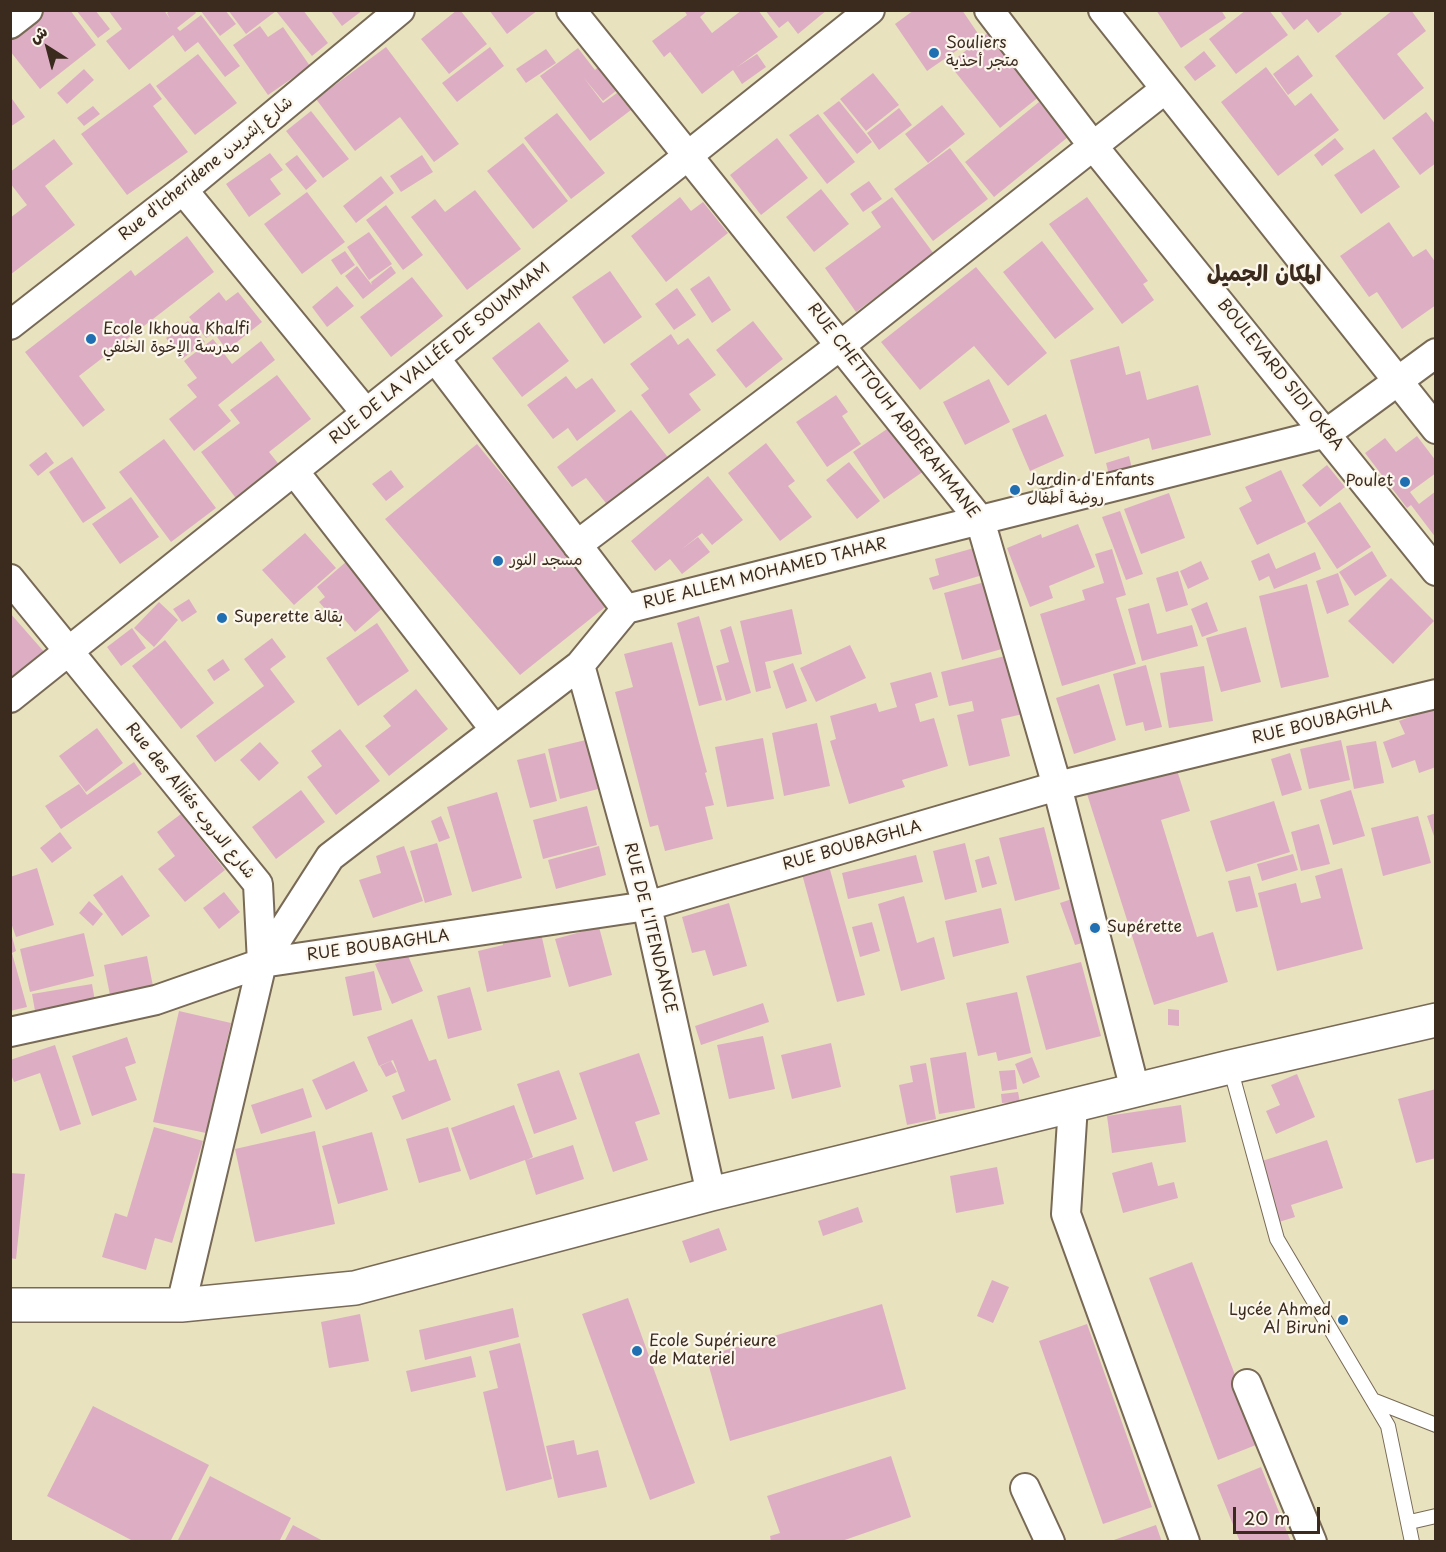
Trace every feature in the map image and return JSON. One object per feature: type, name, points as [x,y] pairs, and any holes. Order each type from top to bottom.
[{"type":"main road","points":[[10,1305],[181,1305],[355,1288],[711,1194],[1230,1067],[1436,1020]]},
{"type":"street","points":[[10,24],[28,10]]},
{"type":"street","name":"Rue d'Icheridene شارع إشريدن","points":[[10,325],[183,189],[400,10]]},
{"type":"street","name":"RUE CHETTOUH ABDERAHMANE","points":[[571,10],[980,520],[1058,786],[1135,1090]]},
{"type":"street","name":"RUE DE LA VALLÉE DE SOUMMAM","points":[[10,698],[870,10]]},
{"type":"street","name":"BOULEVARD SIDI OKBA","points":[[989,10],[1093,146],[1327,433],[1436,571]]},
{"type":"street","points":[[1103,10],[1164,90],[1436,429]]},
{"type":"street","points":[[578,545],[841,345],[1164,90]]},
{"type":"street","points":[[183,189],[366,413]]},
{"type":"street","name":"RUE ALLEM MOHAMED TAHAR","points":[[262,963],[330,857],[580,665],[626,609],[1327,433],[1436,353]]},
{"type":"street","points":[[435,358],[626,609]]},
{"type":"street","points":[[294,471],[495,730]]},
{"type":"street","name":"Rue des Alliés شارع الدروب","points":[[10,579],[258,884],[262,963],[181,1305]]},
{"type":"street","name":"RUE DE L'ITENDANCE","points":[[580,665],[647,906],[711,1194]]},
{"type":"street","name":"RUE BOUBAGHLA","points":[[262,963],[647,906],[1058,786],[1436,694]]},
{"type":"street","points":[[10,1032],[156,1000],[262,963]]},
{"type":"street","points":[[1073,1105],[1066,1214],[1185,1542]]},
{"type":"street","points":[[1247,1384],[1312,1542]]},
{"type":"street","points":[[1025,1488],[1050,1542]]},
{"type":"lane","points":[[1230,1067],[1277,1239],[1388,1426],[1410,1522],[1412,1542]]},
{"type":"lane","points":[[1375,1401],[1436,1425]]},
{"type":"lane","points":[[1410,1522],[1436,1516]]},
{"type":"building","points":[[46,10],[70,10],[96,45],[40,89],[10,51],[10,38]]},
{"type":"building","points":[[76,10],[95,10],[110,29],[98,38]]},
{"type":"building","points":[[108,10],[164,10],[170,19],[167,13],[171,10],[194,10],[196,13],[177,28],[180,31],[201,15],[240,66],[225,77],[198,42],[185,52],[173,35],[129,70],[106,41],[122,29]]},
{"type":"building","points":[[200,10],[225,10],[236,24],[220,36]]},
{"type":"building","points":[[228,10],[303,10],[328,43],[312,56],[276,11],[246,34]]},
{"type":"building","points":[[330,10],[363,10],[342,26]]},
{"type":"building","points":[[460,10],[487,44],[449,74],[421,39]]},
{"type":"building","points":[[489,10],[538,10],[507,34]]},
{"type":"building","points":[[684,10],[708,10],[700,17],[712,33],[742,10],[758,10],[778,37],[737,67],[757,54],[766,67],[742,84],[733,70],[702,94],[670,52],[664,57],[652,41],[687,15]]},
{"type":"building","points":[[765,10],[827,10],[798,34],[788,21],[779,28]]},
{"type":"building","name":"Souliers متجر أحذية","points":[[914,10],[962,10],[979,35],[927,71],[895,24]]},
{"type":"building","points":[[1156,10],[1221,10],[1226,18],[1181,48]]},
{"type":"building","points":[[1246,10],[1269,10],[1288,35],[1236,74],[1209,39]]},
{"type":"building","points":[[1279,10],[1339,10],[1342,14],[1318,33],[1307,19],[1294,30]]},
{"type":"building","points":[[1393,10],[1411,10],[1426,31],[1397,54],[1424,88],[1384,120],[1335,56]]},
{"type":"building","points":[[260,26],[268,37],[283,27],[310,66],[268,95],[233,45]]},
{"type":"building","points":[[989,32],[1040,96],[1000,128],[949,64]]},
{"type":"building","points":[[386,47],[459,144],[434,162],[400,117],[355,151],[316,99]]},
{"type":"building","points":[[490,47],[504,66],[457,102],[442,83]]},
{"type":"building","points":[[578,48],[595,70],[598,67],[617,90],[603,101],[584,78],[603,103],[617,93],[631,110],[590,141],[540,76]]},
{"type":"building","points":[[546,49],[556,63],[526,83],[516,69]]},
{"type":"building","points":[[1204,51],[1216,66],[1195,81],[1184,67]]},
{"type":"building","points":[[198,54],[237,103],[195,135],[156,86]]},
{"type":"building","points":[[1298,55],[1313,76],[1288,95],[1273,74]]},
{"type":"building","points":[[1266,67],[1295,106],[1311,93],[1339,130],[1278,176],[1221,102]]},
{"type":"building","points":[[84,69],[94,80],[67,104],[57,93]]},
{"type":"building","points":[[873,73],[899,105],[866,131],[840,99]]},
{"type":"building","points":[[150,83],[162,99],[153,106],[188,152],[127,195],[81,134]]},
{"type":"building","points":[[10,96],[25,117],[10,127]]},
{"type":"building","points":[[839,101],[872,142],[857,154],[823,113]]},
{"type":"building","points":[[1039,102],[1068,137],[994,197],[965,162]]},
{"type":"building","points":[[942,105],[965,134],[928,163],[905,134]]},
{"type":"building","points":[[93,106],[100,114],[84,126],[77,118]]},
{"type":"building","points":[[899,108],[912,125],[879,150],[867,133]]},
{"type":"building","points":[[311,111],[349,159],[323,178],[286,131]]},
{"type":"building","points":[[1426,112],[1436,125],[1436,163],[1420,175],[1392,138]]},
{"type":"building","points":[[557,113],[605,173],[571,199],[524,138]]},
{"type":"building","points":[[818,114],[855,162],[827,184],[789,135]]},
{"type":"building","points":[[777,138],[808,178],[761,215],[730,175]]},
{"type":"building","points":[[1335,138],[1344,149],[1322,166],[1314,155]]},
{"type":"building","points":[[54,139],[73,164],[45,186],[75,225],[10,275],[10,218],[27,205],[10,183],[10,172]]},
{"type":"building","points":[[523,143],[568,201],[533,229],[487,171]]},
{"type":"building","points":[[950,148],[988,199],[933,241],[894,189]]},
{"type":"building","points":[[1374,149],[1400,187],[1361,214],[1334,175]]},
{"type":"building","points":[[270,153],[283,170],[270,179],[281,194],[249,217],[226,184]]},
{"type":"building","points":[[297,155],[317,181],[306,190],[285,164]]},
{"type":"building","points":[[422,155],[433,172],[401,192],[390,176]]},
{"type":"building","points":[[381,176],[394,193],[356,223],[343,206]]},
{"type":"building","points":[[869,181],[882,199],[863,212],[850,194]]},
{"type":"building","points":[[821,189],[849,224],[814,252],[786,217]]},
{"type":"building","points":[[475,190],[521,249],[467,290],[411,217],[435,199],[445,212]]},
{"type":"building","points":[[307,192],[345,242],[302,274],[264,224]]},
{"type":"building","points":[[680,197],[691,211],[703,202],[728,233],[666,282],[631,236]]},
{"type":"building","points":[[892,197],[934,254],[856,312],[825,268],[881,227],[871,212]]},
{"type":"building","points":[[1087,197],[1148,281],[1143,284],[1154,300],[1122,324],[1049,224]]},
{"type":"building","points":[[386,205],[423,255],[403,270],[366,220]]},
{"type":"building","points":[[1389,222],[1413,257],[1426,249],[1436,263],[1436,305],[1402,329],[1377,292],[1369,297],[1340,256]]},
{"type":"building","points":[[369,232],[392,264],[369,280],[347,247]]},
{"type":"building","points":[[187,236],[214,272],[79,376],[105,410],[83,427],[25,352],[131,270],[135,276]]},
{"type":"building","points":[[1042,241],[1094,309],[1055,339],[1003,272]]},
{"type":"building","points":[[345,251],[355,265],[341,275],[331,260]]},
{"type":"building","points":[[357,266],[372,285],[371,282],[391,266],[396,273],[363,299],[345,276]]},
{"type":"building","points":[[976,267],[1047,353],[1008,386],[974,346],[920,390],[881,342]]},
{"type":"building","points":[[610,271],[642,317],[604,344],[572,297]]},
{"type":"building","points":[[709,276],[731,310],[712,323],[690,289]]},
{"type":"building","points":[[412,277],[443,316],[391,357],[360,317]]},
{"type":"building","points":[[337,286],[354,306],[327,327],[312,307]]},
{"type":"building","points":[[677,288],[696,315],[674,330],[655,304]]},
{"type":"building","points":[[219,292],[226,301],[238,292],[262,322],[227,350],[214,333],[206,338],[189,317]]},
{"type":"building","points":[[188,321],[205,342],[182,359],[166,338]]},
{"type":"building","points":[[753,321],[783,359],[746,388],[716,350]]},
{"type":"building","points":[[539,322],[569,361],[522,397],[492,358]]},
{"type":"building","points":[[671,334],[678,345],[688,338],[716,375],[689,394],[701,410],[669,434],[641,395],[649,389],[630,364]]},
{"type":"building","points":[[213,339],[232,364],[261,341],[275,360],[218,405],[231,421],[194,451],[169,419],[197,397],[187,385],[197,378],[184,361]]},
{"type":"building","points":[[1119,346],[1126,375],[1140,371],[1147,400],[1198,385],[1211,435],[1152,450],[1149,438],[1095,454],[1070,360]]},
{"type":"building","points":[[277,375],[311,419],[269,452],[281,467],[238,501],[201,452],[240,423],[230,410]]},
{"type":"building","points":[[566,376],[576,389],[592,378],[616,411],[577,441],[568,428],[553,439],[527,405]]},
{"type":"building","points":[[989,379],[1010,422],[965,445],[943,402]]},
{"type":"building","points":[[836,395],[848,412],[842,416],[861,444],[827,467],[796,422]]},
{"type":"building","points":[[631,410],[670,460],[609,507],[586,478],[572,487],[557,467]]},
{"type":"building","points":[[1046,414],[1064,456],[1030,471],[1012,429]]},
{"type":"building","points":[[893,425],[924,471],[884,499],[853,452]]},
{"type":"building","name":"Poulet","points":[[1417,436],[1436,461],[1436,473],[1410,492],[1419,504],[1436,491],[1436,538],[1411,505],[1407,508],[1365,453],[1385,438],[1396,452]]},
{"type":"building","points":[[164,439],[216,508],[171,542],[119,472]]},
{"type":"building","points":[[766,443],[795,481],[788,486],[812,517],[780,541],[728,473]]},
{"type":"building","name":"مسجد النور","points":[[477,444],[609,604],[520,675],[385,519]]},
{"type":"building","points":[[46,452],[54,463],[38,476],[29,465]]},
{"type":"building","points":[[1129,456],[1135,481],[1112,487],[1106,463]]},
{"type":"building","points":[[72,457],[106,508],[83,523],[49,472]]},
{"type":"building","points":[[849,462],[880,501],[857,519],[826,480]]},
{"type":"building","points":[[1327,465],[1345,487],[1320,507],[1302,485]]},
{"type":"building","points":[[391,470],[404,487],[386,501],[372,484]]},
{"type":"building","points":[[1281,470],[1306,522],[1257,545],[1239,508],[1252,501],[1245,487]]},
{"type":"building","points":[[708,476],[743,520],[712,545],[702,533],[682,549],[698,537],[710,552],[682,574],[670,559],[655,571],[631,541]]},
{"type":"building","points":[[1169,493],[1185,538],[1141,554],[1124,509]]},
{"type":"building","points":[[131,497],[159,537],[120,564],[92,524]]},
{"type":"building","points":[[1340,502],[1371,547],[1337,569],[1307,523]]},
{"type":"building","points":[[1120,511],[1143,574],[1126,580],[1102,517]]},
{"type":"building","points":[[1078,524],[1095,567],[1049,586],[1053,598],[1030,607],[1007,548],[1041,534],[1042,538]]},
{"type":"building","points":[[305,533],[336,568],[294,605],[262,570]]},
{"type":"building","points":[[981,546],[989,573],[933,590],[929,578],[939,575],[935,559]]},
{"type":"building","points":[[1112,549],[1126,595],[1116,598],[1136,664],[1062,686],[1040,614],[1085,600],[1082,590],[1104,583],[1095,554]]},
{"type":"building","points":[[1372,551],[1387,576],[1355,596],[1339,572]]},
{"type":"building","points":[[1315,552],[1321,569],[1274,589],[1269,576],[1259,581],[1251,561],[1269,553],[1276,569]]},
{"type":"building","points":[[347,561],[385,606],[355,632],[340,614],[334,619],[319,602],[325,597],[317,587]]},
{"type":"building","points":[[1201,561],[1209,579],[1188,589],[1180,571]]},
{"type":"building","points":[[1178,571],[1188,605],[1166,612],[1156,578]]},
{"type":"building","points":[[1338,573],[1349,605],[1327,614],[1316,581]]},
{"type":"building","points":[[1391,578],[1434,621],[1393,664],[1348,621]]},
{"type":"building","points":[[985,582],[1002,649],[962,660],[944,593]]},
{"type":"building","points":[[1307,584],[1329,677],[1281,688],[1259,596]]},
{"type":"building","points":[[189,599],[197,612],[182,622],[173,609]]},
{"type":"building","points":[[159,602],[178,620],[154,647],[134,628]]},
{"type":"building","points":[[1207,602],[1218,631],[1202,637],[1191,609]]},
{"type":"building","points":[[1149,603],[1157,634],[1192,625],[1198,646],[1142,661],[1128,609]]},
{"type":"building","points":[[792,609],[802,654],[765,662],[771,688],[756,692],[740,621]]},
{"type":"building","points":[[10,613],[53,662],[10,695]]},
{"type":"building","points":[[699,616],[722,700],[699,706],[677,623]]},
{"type":"building","points":[[377,623],[409,671],[358,706],[326,658]]},
{"type":"building","points":[[731,626],[751,693],[726,701],[716,666],[729,662],[720,630]]},
{"type":"building","points":[[1246,627],[1261,682],[1221,692],[1206,638]]},
{"type":"building","points":[[132,628],[146,648],[121,666],[107,647]]},
{"type":"building","points":[[272,638],[286,657],[270,669],[295,702],[215,762],[196,736],[264,686],[244,659]]},
{"type":"building","points":[[165,640],[214,703],[181,729],[132,666]]},
{"type":"building","points":[[672,642],[714,805],[705,807],[713,839],[665,851],[658,825],[650,827],[615,692],[633,687],[624,654]]},
{"type":"building","points":[[850,645],[866,678],[816,702],[800,668]]},
{"type":"building","points":[[1009,655],[1023,714],[1001,719],[1010,756],[969,766],[957,715],[974,711],[972,701],[949,706],[941,672]]},
{"type":"building","points":[[223,659],[230,670],[214,681],[207,670]]},
{"type":"building","points":[[793,663],[807,701],[786,709],[773,671]]},
{"type":"building","points":[[1146,665],[1162,727],[1145,731],[1143,722],[1126,726],[1113,674]]},
{"type":"building","points":[[1204,666],[1213,721],[1169,728],[1160,673]]},
{"type":"building","points":[[931,672],[938,697],[915,704],[920,722],[934,718],[948,766],[902,780],[905,787],[849,804],[830,741],[836,739],[830,716],[876,703],[879,712],[897,707],[890,683]]},
{"type":"building","points":[[1099,684],[1116,740],[1074,754],[1056,698]]},
{"type":"building","points":[[416,689],[448,729],[389,776],[365,746],[391,726],[383,716]]},
{"type":"building","points":[[1436,707],[1436,767],[1419,773],[1415,760],[1392,768],[1383,742],[1405,734],[1399,721]]},
{"type":"building","points":[[817,723],[830,786],[784,796],[772,733]]},
{"type":"building","points":[[97,728],[123,763],[86,792],[59,756]]},
{"type":"building","points":[[340,729],[380,781],[336,815],[307,777],[322,766],[311,751]]},
{"type":"building","points":[[763,738],[774,799],[727,807],[715,747]]},
{"type":"building","points":[[586,740],[598,789],[560,799],[548,749]]},
{"type":"building","points":[[1341,740],[1350,780],[1309,789],[1300,749]]},
{"type":"building","points":[[1376,741],[1384,783],[1354,789],[1346,746]]},
{"type":"building","points":[[260,742],[279,763],[259,781],[240,760]]},
{"type":"building","points":[[545,753],[557,801],[530,808],[517,760]]},
{"type":"building","points":[[1290,753],[1302,790],[1282,796],[1271,759]]},
{"type":"building","points":[[134,762],[142,774],[61,829],[45,806],[79,784],[87,795]]},
{"type":"building","points":[[1176,767],[1190,811],[1161,820],[1197,937],[1213,932],[1228,982],[1154,1005],[1087,794]]},
{"type":"building","points":[[301,790],[325,822],[276,859],[252,827]]},
{"type":"building","points":[[1351,790],[1365,836],[1333,845],[1320,800]]},
{"type":"building","points":[[497,792],[522,878],[472,892],[447,807]]},
{"type":"building","points":[[1274,801],[1290,852],[1226,872],[1210,821]]},
{"type":"building","points":[[587,806],[597,845],[543,859],[533,820]]},
{"type":"building","points":[[1436,813],[1436,839],[1435,839],[1427,816]]},
{"type":"building","points":[[181,814],[225,870],[185,902],[158,869],[175,856],[157,832]]},
{"type":"building","points":[[441,816],[450,838],[439,842],[431,821]]},
{"type":"building","points":[[1418,816],[1431,863],[1383,876],[1371,828]]},
{"type":"building","points":[[1319,824],[1330,864],[1301,871],[1291,832]]},
{"type":"building","points":[[1044,827],[1060,889],[1015,901],[999,838]]},
{"type":"building","points":[[60,832],[72,848],[52,863],[40,848]]},
{"type":"building","points":[[437,843],[452,895],[425,903],[410,851]]},
{"type":"building","points":[[965,843],[977,892],[945,900],[933,851]]},
{"type":"building","points":[[404,846],[423,901],[373,918],[359,880],[381,873],[376,856]]},
{"type":"building","points":[[599,846],[606,875],[556,889],[548,860]]},
{"type":"building","points":[[1293,854],[1298,870],[1262,881],[1257,864]]},
{"type":"building","points":[[916,855],[923,882],[848,899],[842,873]]},
{"type":"building","points":[[989,856],[997,884],[982,888],[975,860]]},
{"type":"building","points":[[829,866],[865,995],[837,1002],[802,874]]},
{"type":"building","points":[[37,868],[54,925],[16,937],[10,920],[10,877]]},
{"type":"building","points":[[1342,868],[1363,949],[1277,971],[1258,893],[1296,883],[1301,903],[1321,898],[1315,876]]},
{"type":"building","points":[[122,875],[150,916],[122,936],[93,895]]},
{"type":"building","points":[[1250,876],[1258,907],[1236,912],[1228,881]]},
{"type":"building","points":[[224,892],[240,912],[219,929],[203,908]]},
{"type":"building","points":[[904,896],[917,943],[934,937],[945,979],[901,991],[878,904]]},
{"type":"building","points":[[1072,899],[1086,942],[1075,945],[1060,903]]},
{"type":"building","points":[[89,901],[103,914],[93,926],[79,913]]},
{"type":"building","points":[[729,903],[747,966],[713,976],[705,950],[692,953],[682,917]]},
{"type":"building","points":[[1001,908],[1009,943],[953,957],[945,921]]},
{"type":"building","points":[[872,922],[880,951],[860,957],[852,927]]},
{"type":"building","points":[[599,927],[612,975],[569,987],[555,939]]},
{"type":"building","points":[[540,929],[551,977],[487,992],[478,951],[503,945],[502,939]]},
{"type":"building","points":[[11,933],[16,951],[12,953],[27,1007],[10,1011]]},
{"type":"building","points":[[84,933],[94,976],[30,992],[20,949]]},
{"type":"building","points":[[406,951],[423,991],[392,1004],[375,964]]},
{"type":"building","points":[[147,956],[155,996],[112,1005],[104,965]]},
{"type":"building","points":[[1081,962],[1101,1036],[1046,1050],[1026,976]]},
{"type":"building","points":[[374,971],[382,1010],[353,1016],[345,977]]},
{"type":"building","points":[[92,984],[97,1012],[37,1022],[32,994]]},
{"type":"building","points":[[470,987],[482,1030],[448,1039],[437,996]]},
{"type":"building","points":[[1017,992],[1031,1053],[998,1061],[996,1052],[978,1056],[966,1003]]},
{"type":"building","points":[[763,1003],[769,1022],[701,1045],[695,1026]]},
{"type":"building","points":[[1168,1009],[1179,1010],[1179,1026],[1168,1025]]},
{"type":"building","points":[[179,1011],[231,1023],[206,1133],[153,1122]]},
{"type":"building","points":[[412,1019],[429,1061],[436,1059],[451,1100],[402,1120],[392,1096],[405,1091],[393,1060],[379,1066],[367,1037]]},
{"type":"building","points":[[763,1036],[775,1089],[729,1099],[717,1045]]},
{"type":"building","points":[[127,1037],[136,1063],[125,1067],[137,1100],[92,1116],[72,1056]]},
{"type":"building","points":[[831,1043],[841,1087],[792,1099],[781,1055]]},
{"type":"building","points":[[55,1045],[81,1124],[60,1131],[40,1073],[14,1082],[10,1072],[10,1060]]},
{"type":"building","points":[[966,1052],[975,1108],[939,1114],[930,1058]]},
{"type":"building","points":[[639,1053],[660,1114],[635,1122],[648,1160],[613,1172],[579,1073]]},
{"type":"building","points":[[1032,1057],[1040,1077],[1023,1084],[1015,1064]]},
{"type":"building","points":[[354,1061],[368,1091],[326,1110],[312,1080]]},
{"type":"building","points":[[391,1061],[397,1072],[386,1077],[380,1066]]},
{"type":"building","points":[[926,1063],[936,1119],[907,1125],[899,1085],[913,1082],[910,1066]]},
{"type":"building","points":[[559,1070],[577,1119],[534,1134],[517,1084]]},
{"type":"building","points":[[1015,1070],[1017,1089],[1002,1091],[999,1071]]},
{"type":"building","points":[[1297,1074],[1315,1117],[1276,1134],[1266,1111],[1280,1105],[1271,1085]]},
{"type":"building","points":[[303,1088],[312,1117],[261,1134],[251,1105]]},
{"type":"building","points":[[1436,1089],[1436,1158],[1416,1163],[1398,1099]]},
{"type":"building","points":[[1018,1092],[1020,1102],[1002,1103],[1001,1094]]},
{"type":"building","points":[[514,1105],[533,1157],[527,1160],[573,1145],[584,1179],[536,1195],[525,1160],[470,1180],[451,1128]]},
{"type":"building","points":[[1181,1105],[1186,1142],[1112,1153],[1107,1116]]},
{"type":"building","points":[[154,1127],[203,1141],[172,1243],[155,1238],[146,1270],[102,1257],[115,1213],[127,1217]]},
{"type":"building","points":[[448,1127],[461,1171],[419,1183],[406,1139]]},
{"type":"building","points":[[315,1131],[335,1224],[255,1242],[235,1149]]},
{"type":"building","points":[[372,1132],[388,1190],[338,1204],[322,1146]]},
{"type":"building","points":[[1327,1140],[1343,1188],[1291,1205],[1295,1217],[1279,1222],[1259,1162]]},
{"type":"building","points":[[1152,1162],[1158,1186],[1174,1182],[1178,1198],[1123,1213],[1112,1173]]},
{"type":"building","points":[[997,1167],[1004,1204],[956,1213],[950,1176]]},
{"type":"building","points":[[10,1173],[25,1174],[16,1259],[10,1258]]},
{"type":"building","points":[[858,1207],[863,1222],[823,1236],[818,1221]]},
{"type":"building","points":[[719,1228],[727,1250],[690,1263],[682,1241]]},
{"type":"building","points":[[1192,1262],[1261,1443],[1218,1460],[1149,1278]]},
{"type":"building","points":[[992,1280],[1009,1287],[993,1323],[977,1316]]},
{"type":"building","points":[[628,1298],[695,1483],[650,1500],[582,1314]]},
{"type":"building","points":[[882,1304],[906,1389],[730,1441],[706,1356]]},
{"type":"building","points":[[513,1308],[519,1337],[425,1360],[419,1330]]},
{"type":"building","points":[[360,1314],[369,1361],[329,1368],[321,1322]]},
{"type":"building","points":[[1087,1324],[1152,1507],[1103,1524],[1039,1341]]},
{"type":"building","points":[[520,1343],[552,1479],[506,1491],[483,1392],[498,1388],[489,1351]]},
{"type":"building","points":[[471,1356],[476,1377],[411,1392],[406,1371]]},
{"type":"building","points":[[93,1406],[209,1465],[170,1542],[135,1542],[47,1496]]},
{"type":"building","points":[[574,1440],[577,1455],[598,1450],[607,1487],[558,1498],[546,1446]]},
{"type":"building","points":[[891,1456],[911,1517],[839,1542],[771,1542],[770,1536],[780,1533],[767,1496]]},
{"type":"building","points":[[1261,1467],[1291,1542],[1240,1542],[1217,1485]]},
{"type":"building","points":[[210,1476],[291,1518],[279,1542],[177,1542]]},
{"type":"building","points":[[293,1525],[325,1542],[284,1542]]},
{"type":"building","points":[[1156,1525],[1162,1542],[1111,1542],[1111,1541]]},
{"type":"place","name":"Souliers متجر أحذية","points":[[934,53]]},
{"type":"place","name":"Ecole Ikhoua Khalfi مدرسة الإخوة الخلفي","points":[[91,339]]},
{"type":"place","name":"Poulet","points":[[1405,482]]},
{"type":"place","name":"Jardin d'Enfants روضة أطفال","points":[[1015,490]]},
{"type":"place","name":"مسجد النور","points":[[498,561]]},
{"type":"place","name":"Superette بقالة","points":[[222,618]]},
{"type":"place","name":"Supérette","points":[[1095,928]]},
{"type":"place","name":"Lycée Ahmed Al Biruni","points":[[1343,1320]]},
{"type":"place","name":"Ecole Supérieure de Materiel","points":[[637,1351]]},
{"type":"district","name":"المكان الجميل","points":[[1264,275]]}]
